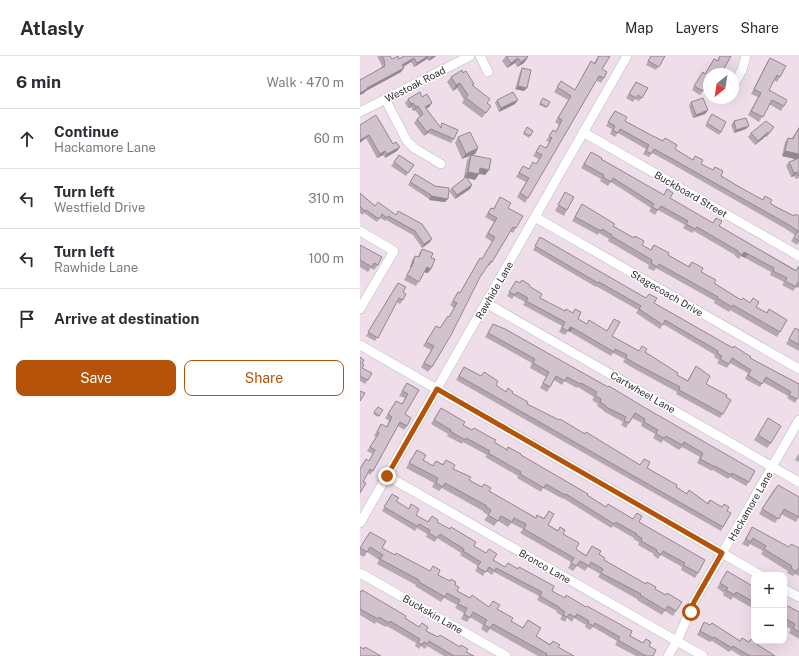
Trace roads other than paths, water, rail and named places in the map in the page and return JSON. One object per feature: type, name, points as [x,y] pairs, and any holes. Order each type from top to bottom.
[{"type":"street","name":"Westoak Road","points":[[360,112],[470,56]]},
{"type":"street","points":[[480,56],[488,72]]},
{"type":"street","name":"Rawhide Lane","points":[[360,523],[627,56]]},
{"type":"street","points":[[739,75],[746,56]]},
{"type":"street","points":[[385,99],[402,132],[411,145],[423,154],[442,164]]},
{"type":"street","name":"Buckboard Street","points":[[583,132],[799,256]]},
{"type":"street","name":"Stagecoach Drive","points":[[535,217],[799,369]]},
{"type":"street","points":[[360,231],[394,251],[360,309]]},
{"type":"street","name":"Cartwheel Lane","points":[[486,303],[799,482]]},
{"type":"street","points":[[360,346],[755,572]]},
{"type":"street","name":"Hackamore Lane","points":[[668,656],[691,612],[694,602],[799,420]]},
{"type":"street","name":"Bronco Lane","points":[[387,476],[703,656]]},
{"type":"street","name":"Buckskin Lane","points":[[360,573],[506,656]]},
{"type":"street","points":[[787,591],[799,597]]}]
